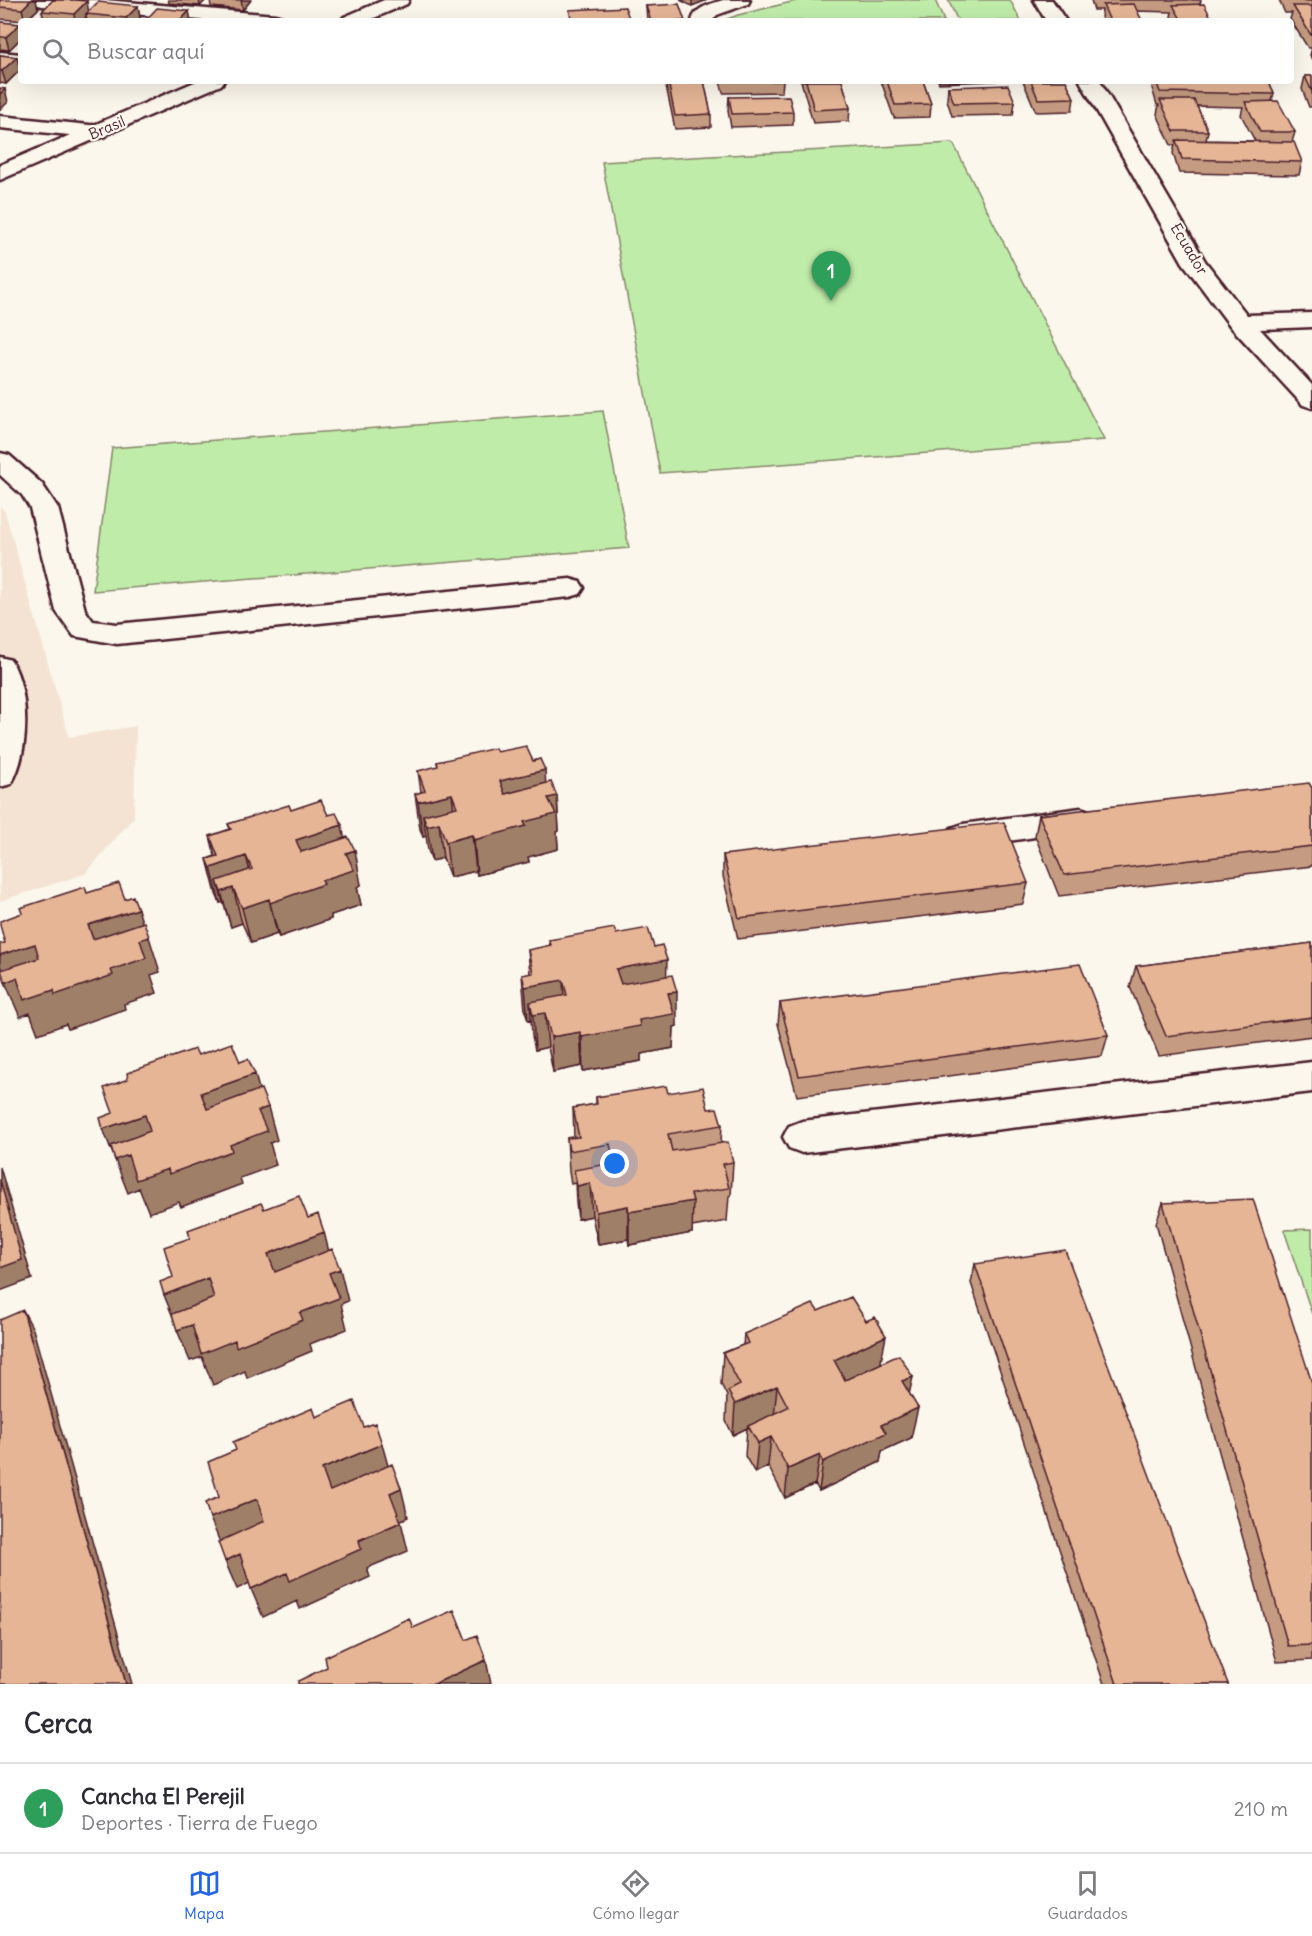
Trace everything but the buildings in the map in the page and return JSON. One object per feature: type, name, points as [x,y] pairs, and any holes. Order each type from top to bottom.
[{"type":"street","points":[[42,0],[242,18]]},
{"type":"street","points":[[358,18],[400,0]]},
{"type":"street","points":[[702,18],[710,11],[741,0]]},
{"type":"street","points":[[1043,0],[1054,18]]},
{"type":"street","points":[[0,58],[18,60]]},
{"type":"street","name":"Brasil","points":[[0,173],[207,84]]},
{"type":"street","name":"Ecuador","points":[[1092,84],[1195,263],[1240,322],[1312,400]]},
{"type":"street","points":[[0,122],[99,132]]},
{"type":"street","points":[[1240,322],[1312,320]]},
{"type":"street","points":[[0,461],[32,490],[44,508],[71,611],[84,629],[117,634],[570,588]]},
{"type":"street","points":[[0,667],[10,710],[8,758],[0,776]]},
{"type":"street","points":[[932,840],[1110,816]]},
{"type":"street","points":[[802,1137],[1312,1077]]},
{"type":"shaded area","points":[[0,506],[5,512],[69,737],[136,726],[134,817],[85,874],[0,901]]},
{"type":"green space","points":[[800,0],[935,0],[943,18],[730,18]]},
{"type":"green space","points":[[948,0],[1010,0],[1019,18],[957,18]]},
{"type":"green space","points":[[953,143],[1104,440],[660,473],[602,162]]},
{"type":"green space","points":[[603,411],[629,548],[93,591],[112,448]]},
{"type":"green space","points":[[1312,1229],[1312,1314],[1284,1230]]},
{"type":"place","name":"Cancha El Perejil","points":[[831,301]]}]
